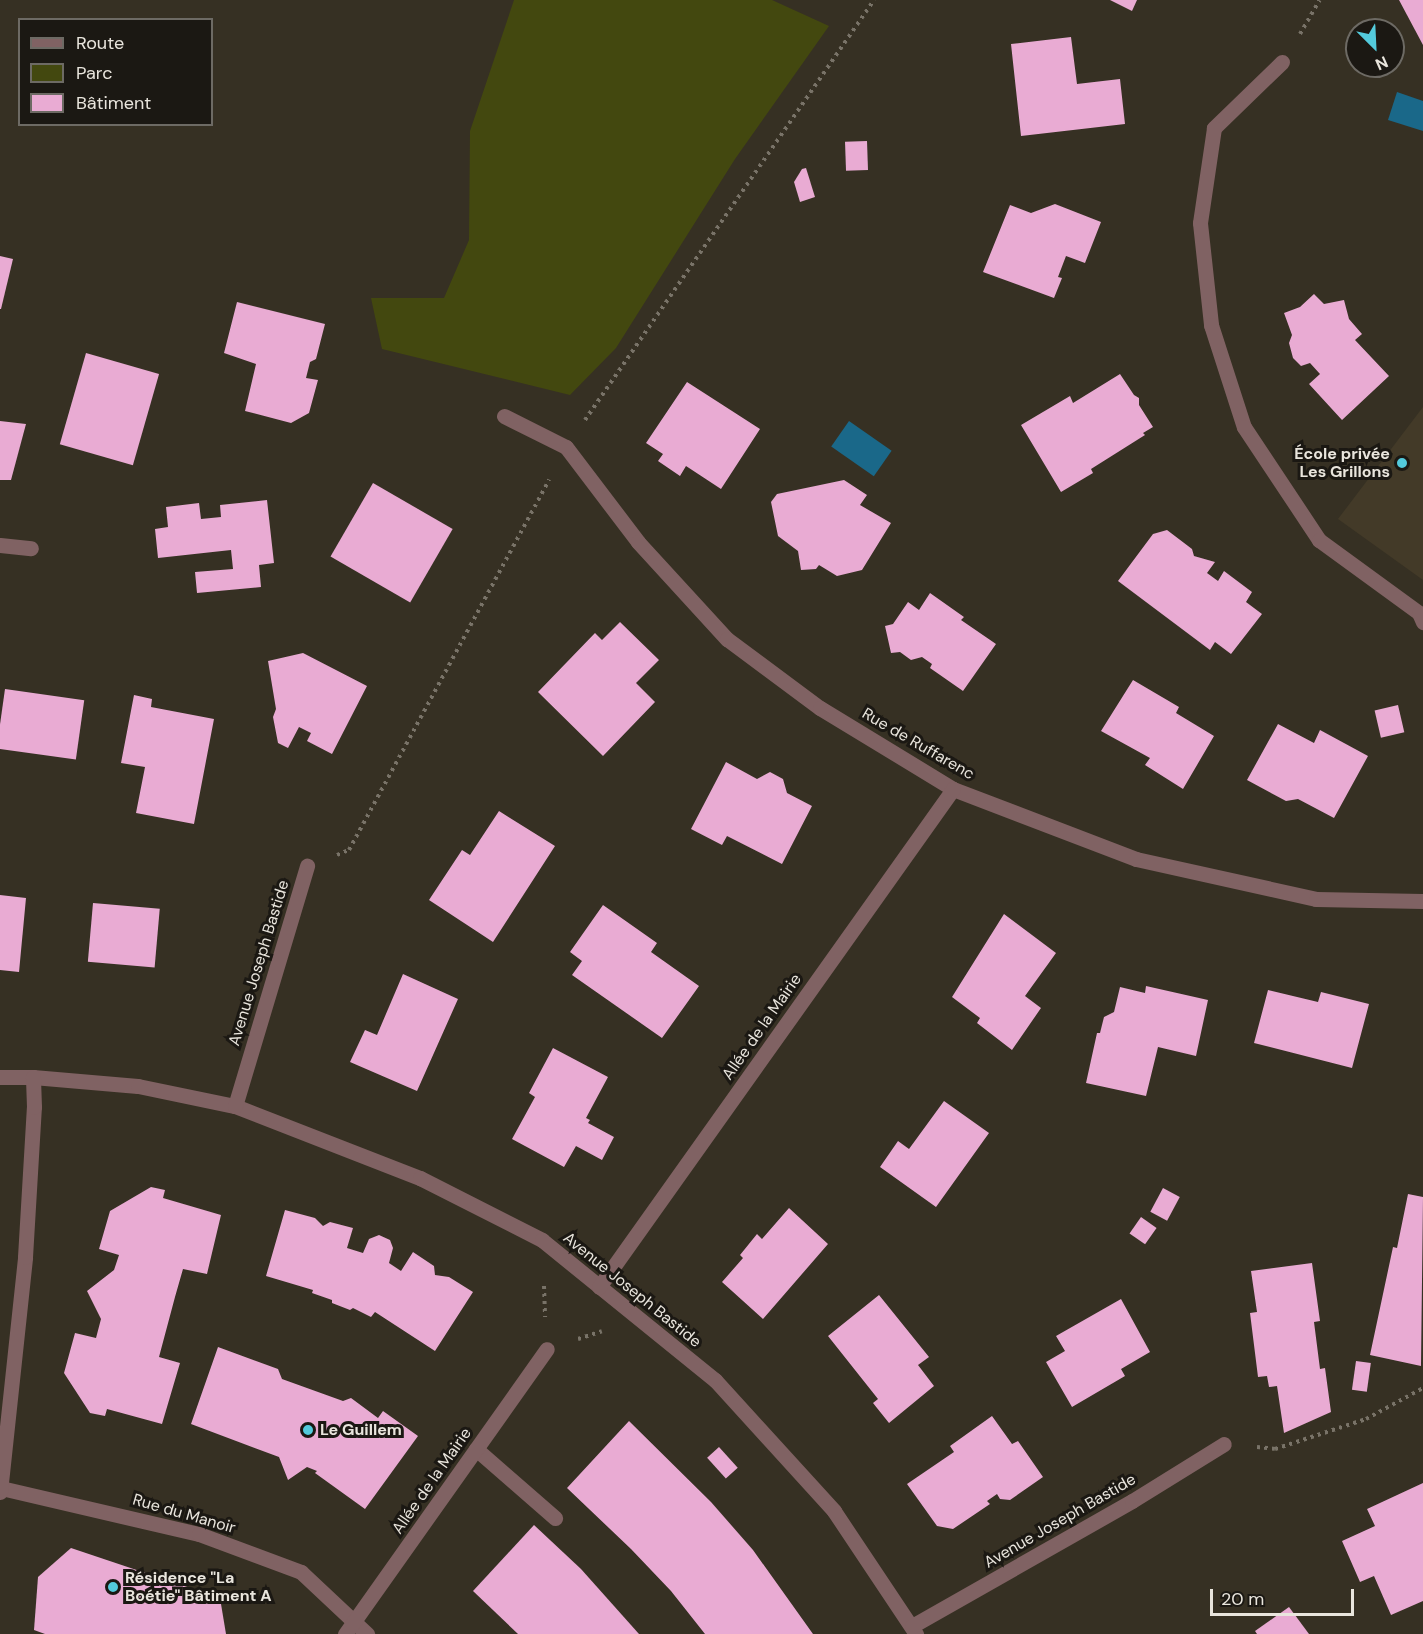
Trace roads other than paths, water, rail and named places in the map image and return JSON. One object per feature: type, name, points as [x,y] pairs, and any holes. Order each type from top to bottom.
[{"type":"street","points":[[1282,62],[1214,128],[1200,223],[1212,325],[1244,427],[1319,540],[1419,613],[1423,622]]},
{"type":"street","name":"Rue de Ruffarenc","points":[[504,416],[566,447],[638,542],[727,639],[820,708],[953,789],[1136,859],[1316,899],[1423,901]]},
{"type":"street","points":[[0,545],[31,548]]},
{"type":"street","name":"Allée de la Mairie","points":[[599,1287],[953,789]]},
{"type":"street","name":"Avenue Joseph Bastide","points":[[235,1106],[307,866]]},
{"type":"street","name":"Avenue Joseph Bastide","points":[[0,1077],[33,1077],[138,1086],[235,1106],[420,1178],[542,1240],[715,1380],[834,1511],[914,1630],[1224,1444]]},
{"type":"street","points":[[0,1492],[25,1257],[34,1107],[33,1077]]},
{"type":"street","name":"Allée de la Mairie","points":[[350,1628],[547,1348]]},
{"type":"street","points":[[476,1449],[555,1518]]},
{"type":"street","name":"Rue du Manoir","points":[[1,1488],[199,1534],[291,1568],[301,1572],[350,1628],[367,1634]]},
{"type":"water","points":[[1397,92],[1423,101],[1423,131],[1388,120]]},
{"type":"water","points":[[849,421],[892,451],[874,476],[831,446]]},
{"type":"place","name":"École privée Les Grillons","points":[[1402,463]]},
{"type":"place","name":"Le Guillem","points":[[308,1430]]},
{"type":"place","name":"Résidence \"La Boétie\" Bâtiment A","points":[[113,1587]]}]
